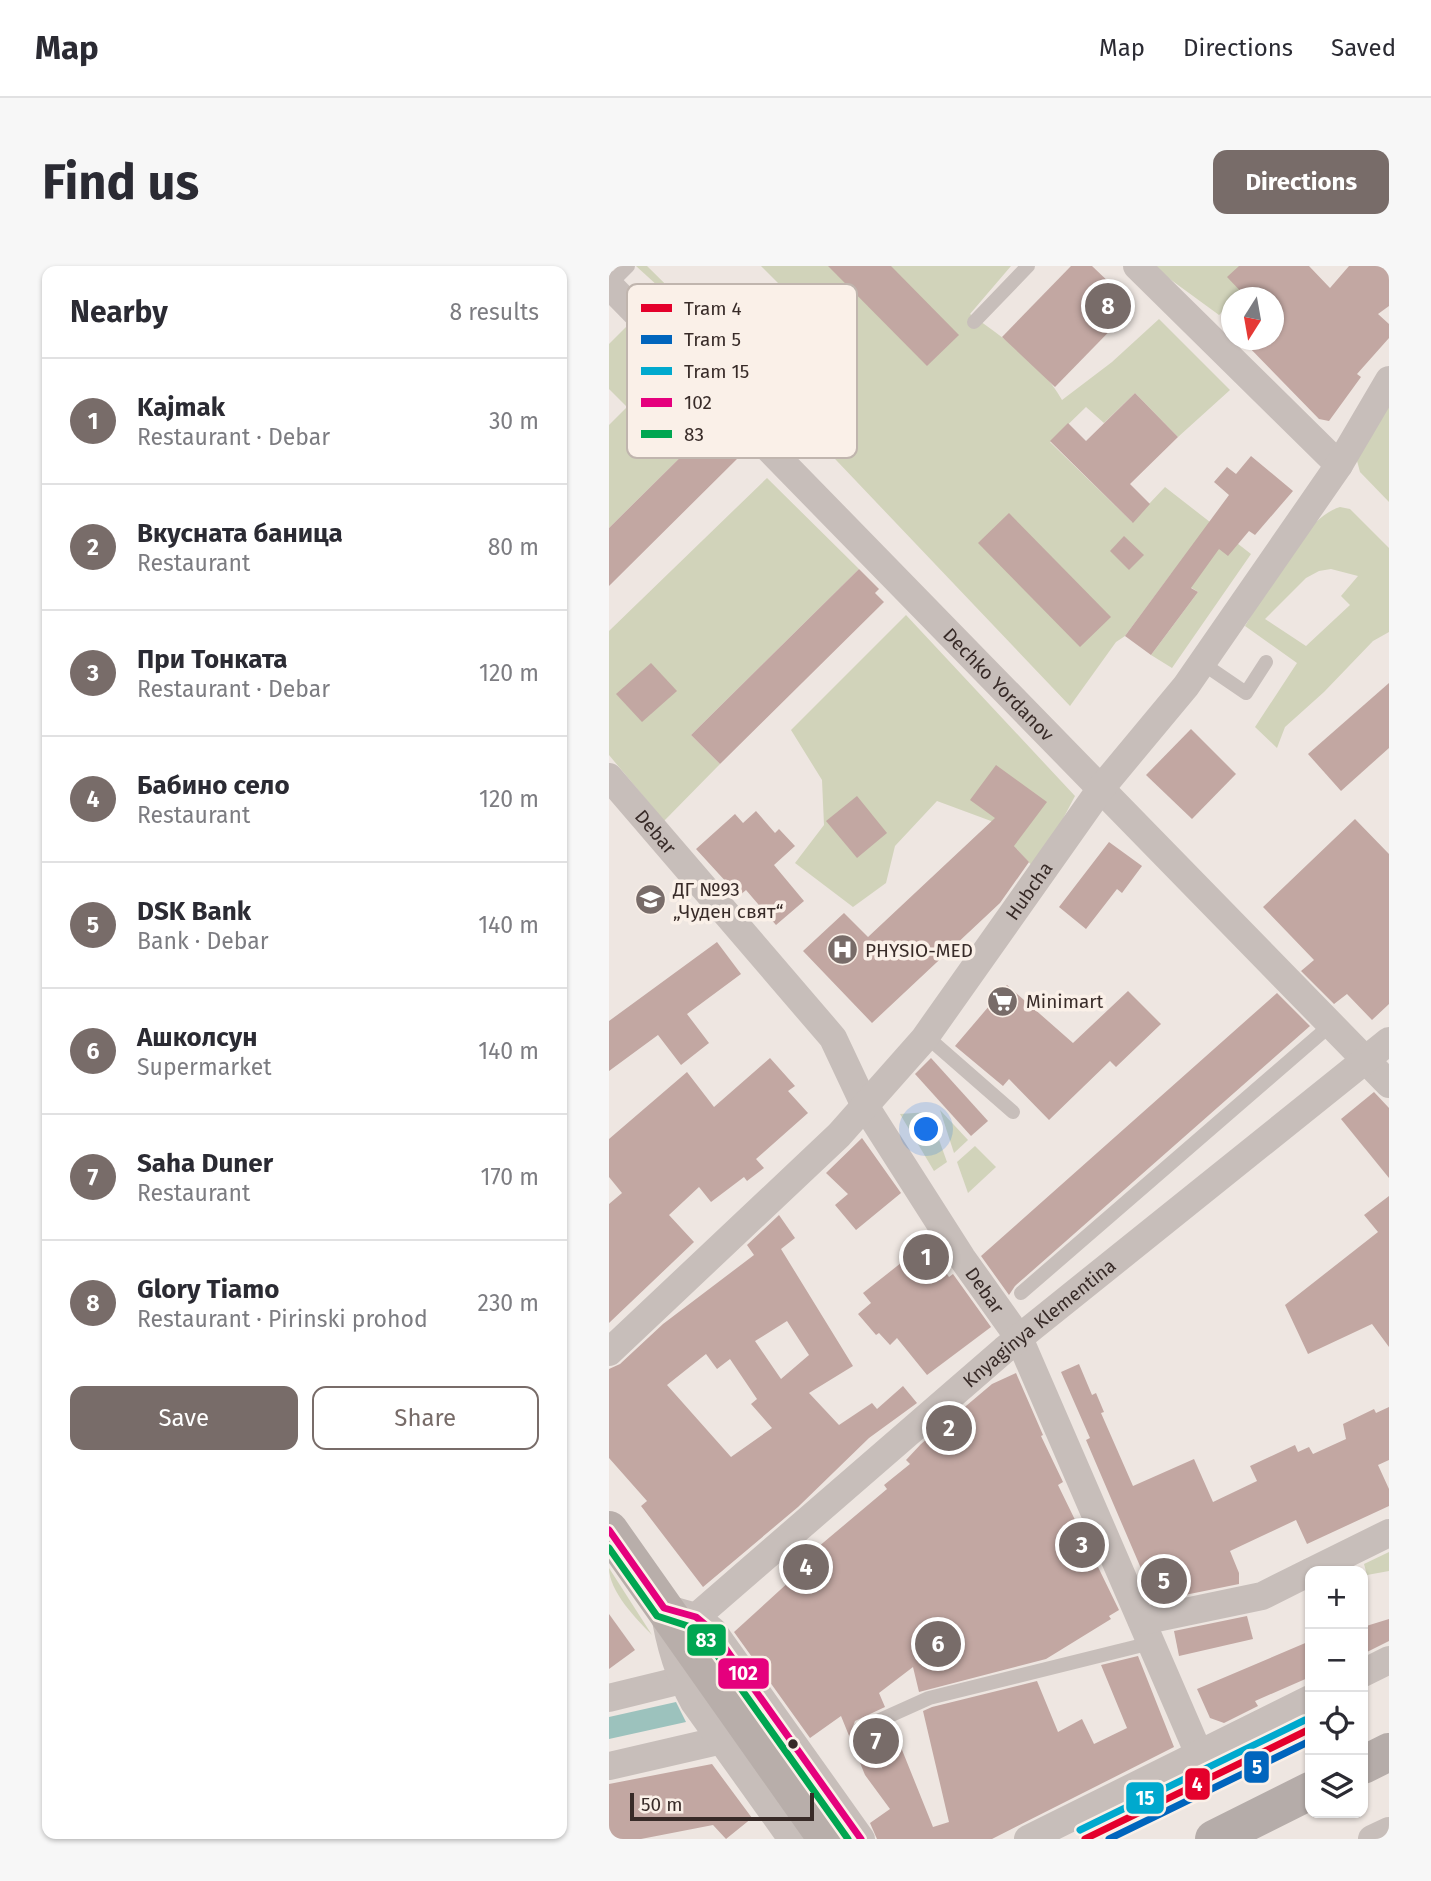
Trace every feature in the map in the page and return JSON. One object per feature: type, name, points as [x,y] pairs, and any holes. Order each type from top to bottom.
[{"type":"main road","points":[[1368,1762],[1389,1752]]},
{"type":"main road","points":[[1214,1839],[1305,1794]]},
{"type":"street","points":[[1137,266],[1339,465]]},
{"type":"street","name":"Dechko Yordanov","points":[[609,285],[627,303]]},
{"type":"street","name":"Hubcha","points":[[609,1352],[839,1135],[926,1036],[1102,787],[1175,701],[1202,663],[1339,465],[1389,380]]},
{"type":"street","name":"Dechko Yordanov","points":[[779,458],[1333,1023],[1389,1084]]},
{"type":"street","name":"Debar","points":[[609,777],[822,1023],[842,1055],[865,1106],[963,1258],[1019,1338],[1199,1754]]},
{"type":"street","name":"Knyaginya Klementina","points":[[680,1612],[1389,1041]]},
{"type":"street","points":[[609,1530],[680,1612],[827,1839]]},
{"type":"street","points":[[1323,1566],[1389,1533]]},
{"type":"street","points":[[1146,1632],[1262,1596],[1305,1575]]},
{"type":"street","points":[[680,1612],[670,1646],[682,1680],[792,1839]]},
{"type":"street","points":[[680,1612],[720,1640],[861,1839]]},
{"type":"street","points":[[1368,1670],[1389,1660]]},
{"type":"street","points":[[609,1698],[682,1680]]},
{"type":"street","points":[[1028,1839],[1305,1701]]},
{"type":"street","points":[[609,1766],[722,1740]]},
{"type":"street","points":[[1372,1839],[1389,1831]]},
{"type":"lane","points":[[609,285],[628,266]]},
{"type":"lane","points":[[974,322],[1028,266]]},
{"type":"lane","points":[[1202,663],[1246,693],[1266,662]]},
{"type":"lane","points":[[1021,1293],[1333,1023]]},
{"type":"lane","points":[[926,1036],[1013,1112]]},
{"type":"lane","points":[[860,1729],[929,1699],[1146,1632]]},
{"type":"green space","points":[[636,266],[647,266],[665,284],[656,284]]},
{"type":"green space","points":[[761,266],[1011,266],[970,314],[1033,363],[1062,400],[1112,362],[1159,319],[1230,390],[1178,437],[1135,393],[1104,423],[1086,407],[1050,442],[1132,522],[1165,487],[1251,554],[1172,668],[1151,655],[1198,592],[1171,574],[1125,636],[1116,642],[1070,706],[834,458],[857,458],[857,284],[779,284]]},
{"type":"green space","points":[[1152,266],[1271,266],[1249,287],[1221,287],[1219,315]]},
{"type":"green space","points":[[627,328],[627,407],[609,389],[609,344]]},
{"type":"green space","points":[[1389,402],[1389,502],[1360,472],[1356,457]]},
{"type":"green space","points":[[627,407],[627,458],[680,458],[609,528],[609,425]]},
{"type":"green space","points":[[767,478],[859,569],[691,735],[720,764],[664,821],[609,755],[609,631]]},
{"type":"green space","points":[[1340,507],[1350,509],[1389,548],[1389,632],[1373,641],[1324,692],[1285,727],[1277,748],[1255,727],[1297,663],[1245,626],[1299,541],[1326,514]],"holes":[[[1331,569],[1358,576],[1341,596],[1350,605],[1306,646],[1265,619],[1306,578],[1319,571]]]},
{"type":"green space","points":[[906,615],[1075,796],[1036,870],[991,821],[937,801],[895,846],[886,883],[853,907],[795,863],[824,825],[822,780],[791,730]]},
{"type":"green space","points":[[940,1110],[968,1140],[954,1153]]},
{"type":"green space","points":[[929,1112],[947,1162],[934,1171],[900,1114]]},
{"type":"green space","points":[[975,1146],[996,1167],[968,1193],[957,1162]]},
{"type":"green space","points":[[1389,1552],[1389,1571],[1368,1575],[1368,1566],[1364,1564]]},
{"type":"green space","points":[[609,1568],[652,1635],[618,1595]]},
{"type":"water","points":[[676,1702],[686,1722],[609,1739],[609,1717]]},
{"type":"building","points":[[828,266],[891,266],[959,335],[927,366],[857,295],[857,284],[846,284]]},
{"type":"building","points":[[1071,266],[1092,266],[1134,306],[1055,387],[1002,337]]},
{"type":"building","points":[[1239,266],[1309,266],[1330,288],[1349,266],[1389,266],[1389,306],[1378,314],[1389,324],[1389,338],[1357,374],[1361,377],[1329,421],[1319,419],[1252,350],[1284,350],[1284,287],[1237,287],[1227,277]]},
{"type":"building","points":[[1135,393],[1178,437],[1130,484],[1150,504],[1133,523],[1050,441],[1068,423],[1086,441]]},
{"type":"building","points":[[1251,456],[1293,491],[1255,535],[1249,531],[1228,556],[1219,549],[1191,588],[1198,592],[1151,655],[1125,636],[1229,495],[1214,482],[1227,467],[1236,474]]},
{"type":"building","points":[[680,458],[738,458],[609,586],[609,528]]},
{"type":"building","points":[[1009,513],[1111,617],[1080,647],[978,543]]},
{"type":"building","points":[[1124,536],[1144,555],[1129,570],[1110,551]]},
{"type":"building","points":[[859,569],[879,589],[875,593],[884,602],[720,764],[691,735]]},
{"type":"building","points":[[651,663],[677,691],[642,722],[616,694]]},
{"type":"building","points":[[1389,683],[1389,748],[1341,791],[1308,754]]},
{"type":"building","points":[[1191,729],[1236,774],[1192,819],[1146,775]]},
{"type":"building","points":[[996,765],[1047,802],[1014,846],[1029,862],[1000,903],[872,1023],[803,951],[844,913],[868,937],[995,818],[970,800]]},
{"type":"building","points":[[857,796],[887,833],[857,858],[826,821]]},
{"type":"building","points":[[756,811],[775,833],[779,829],[795,846],[774,865],[804,901],[776,925],[746,890],[739,896],[696,849],[735,814],[743,823]]},
{"type":"building","points":[[1355,819],[1389,854],[1389,1004],[1372,1020],[1347,994],[1334,1004],[1301,971],[1314,960],[1263,907]]},
{"type":"building","points":[[1109,842],[1142,866],[1122,893],[1117,889],[1086,929],[1059,907]]},
{"type":"building","points":[[717,942],[741,974],[687,1014],[709,1043],[681,1065],[658,1035],[609,1071],[609,1021]]},
{"type":"building","points":[[1007,985],[1073,1043],[1128,991],[1161,1024],[1116,1067],[1110,1061],[1049,1120],[1009,1079],[1003,1086],[955,1046]]},
{"type":"building","points":[[1277,993],[1310,1026],[1015,1286],[1009,1295],[981,1256]]},
{"type":"building","points":[[770,1058],[795,1086],[788,1091],[808,1113],[756,1159],[764,1168],[747,1181],[744,1177],[711,1202],[699,1187],[669,1215],[694,1242],[609,1323],[609,1204],[622,1193],[609,1177],[609,1139],[687,1072],[714,1107]]},
{"type":"building","points":[[931,1058],[988,1121],[971,1136],[915,1074]]},
{"type":"building","points":[[1374,1092],[1389,1108],[1389,1178],[1341,1119]]},
{"type":"building","points":[[862,1138],[901,1193],[856,1230],[835,1205],[848,1194],[826,1173]]},
{"type":"building","points":[[1389,1196],[1389,1347],[1372,1324],[1308,1354],[1285,1305],[1378,1232],[1364,1215]]},
{"type":"building","points":[[779,1215],[795,1238],[781,1249],[853,1366],[809,1393],[839,1425],[872,1403],[877,1409],[903,1386],[917,1403],[869,1438],[798,1507],[703,1587],[641,1506],[647,1501],[609,1458],[609,1369],[620,1364],[663,1324],[754,1255],[747,1245]],"holes":[[[787,1321],[809,1355],[781,1379],[755,1341]],[[706,1354],[717,1369],[730,1359],[757,1399],[751,1404],[772,1428],[731,1457],[667,1385]]]},
{"type":"building","points":[[925,1244],[949,1277],[953,1274],[991,1327],[927,1375],[897,1338],[890,1345],[879,1333],[876,1335],[858,1314],[871,1303],[863,1293]]},
{"type":"building","points":[[1079,1364],[1092,1395],[1096,1393],[1104,1412],[1101,1413],[1133,1486],[1194,1459],[1213,1502],[1257,1481],[1250,1466],[1295,1445],[1298,1452],[1309,1447],[1313,1454],[1346,1439],[1343,1424],[1374,1409],[1376,1413],[1389,1407],[1389,1460],[1378,1465],[1389,1489],[1389,1506],[1307,1544],[1296,1520],[1230,1551],[1239,1573],[1239,1584],[1155,1601],[1086,1440],[1090,1438],[1061,1372]]},
{"type":"building","points":[[1016,1373],[1063,1482],[1058,1485],[1119,1610],[1109,1616],[1111,1619],[1046,1659],[919,1692],[913,1667],[879,1693],[885,1707],[855,1721],[851,1732],[855,1737],[863,1738],[892,1725],[933,1827],[949,1822],[923,1711],[932,1707],[1037,1681],[1058,1732],[1082,1719],[1094,1744],[1127,1728],[1101,1665],[1138,1656],[1174,1747],[992,1839],[877,1839],[870,1823],[890,1809],[865,1775],[841,1716],[810,1738],[734,1632],[791,1580],[786,1574],[887,1489],[884,1485],[910,1464],[906,1460],[921,1444],[992,1384]]},
{"type":"building","points":[[609,1614],[635,1650],[609,1669]]},
{"type":"building","points":[[1247,1616],[1253,1639],[1179,1656],[1174,1631]]},
{"type":"building","points":[[1389,1619],[1389,1641],[1368,1652],[1368,1625]]},
{"type":"building","points":[[1305,1643],[1305,1679],[1255,1701],[1258,1706],[1224,1723],[1210,1718],[1197,1689]]},
{"type":"building","points":[[712,1764],[752,1818],[726,1839],[713,1825],[641,1839],[609,1839],[609,1784]]},
{"type":"tram line","name":"15","points":[[1080,1830],[1305,1720]]},
{"type":"tram line","name":"4","points":[[1085,1839],[1305,1731]]},
{"type":"tram line","name":"5","points":[[1109,1839],[1305,1743]]},
{"type":"transit line","name":"102","points":[[609,1530],[664,1608],[696,1617],[713,1631],[861,1839]]},
{"type":"transit line","name":"83","points":[[609,1548],[657,1616],[691,1627],[705,1638],[848,1839]]},
{"type":"place","name":"Glory Tiamo","points":[[1108,306]]},
{"type":"place","name":"ДГ №93 „Чуден свят“","points":[[650,900]]},
{"type":"place","name":"PHYSIO-MED","points":[[842,950]]},
{"type":"place","name":"Minimart","points":[[1003,1001]]},
{"type":"place","name":"Kajmak","points":[[926,1257]]},
{"type":"place","name":"Вкусната баница","points":[[949,1428]]},
{"type":"place","name":"При Тонката","points":[[1082,1545]]},
{"type":"place","name":"Бабино село","points":[[806,1567]]},
{"type":"place","name":"DSK Bank","points":[[1164,1581]]},
{"type":"place","name":"Ашколсун","points":[[938,1644]]},
{"type":"place","name":"Saha Duner","points":[[876,1741]]}]
